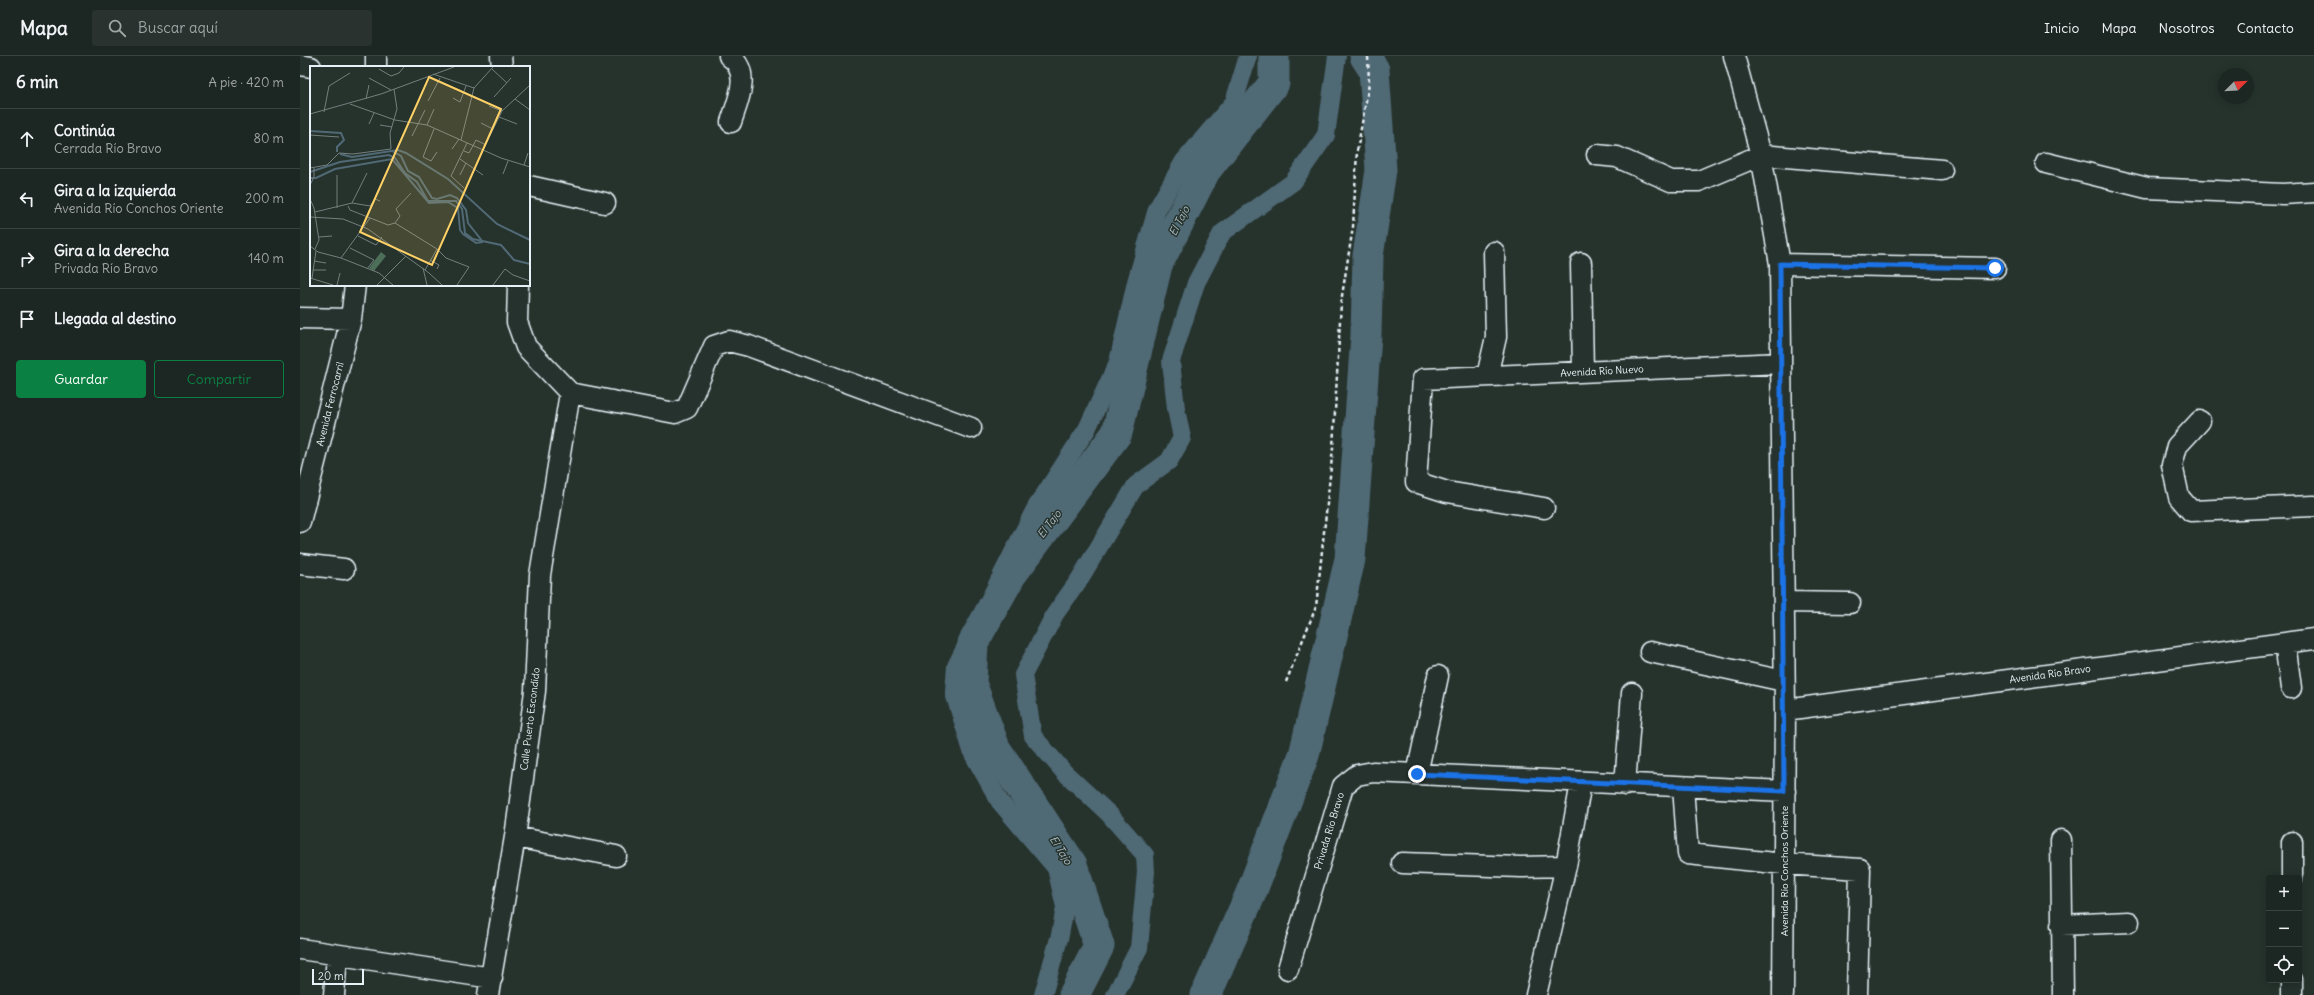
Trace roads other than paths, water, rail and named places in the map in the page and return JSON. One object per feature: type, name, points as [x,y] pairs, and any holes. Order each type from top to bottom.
[{"type":"street","points":[[501,56],[502,66]]},
{"type":"street","points":[[729,56],[736,61],[742,74],[742,92],[731,122]]},
{"type":"street","name":"Avenida Río Conchos Oriente","points":[[1734,56],[1761,155],[1780,264],[1785,710],[1783,995]]},
{"type":"street","points":[[300,66],[310,67]]},
{"type":"street","points":[[1597,155],[1617,157],[1672,181],[1699,181],[1761,155],[1942,170]]},
{"type":"street","points":[[2046,163],[2147,188],[2283,194],[2314,192]]},
{"type":"street","points":[[530,186],[606,204]]},
{"type":"street","points":[[1487,376],[1496,337],[1494,252]]},
{"type":"street","points":[[1581,263],[1583,372]]},
{"type":"street","points":[[1780,264],[1995,268]]},
{"type":"street","name":"Avenida Ferrocarril","points":[[300,522],[351,319],[355,286]]},
{"type":"street","points":[[518,286],[517,322],[526,346],[570,393],[675,413],[687,408],[714,346],[729,341],[749,346],[971,428]]},
{"type":"street","points":[[300,318],[351,319]]},
{"type":"street","name":"Avenida Río Nuevo","points":[[1544,508],[1447,492],[1416,482],[1423,379],[1781,363]]},
{"type":"street","name":"Calle Puerto Escondido","points":[[300,949],[337,954],[490,987],[515,837],[535,691],[540,575],[570,393]]},
{"type":"street","points":[[2200,421],[2177,446],[2172,465],[2179,497],[2191,511],[2314,506]]},
{"type":"street","points":[[300,564],[344,569]]},
{"type":"street","points":[[1784,602],[1850,603]]},
{"type":"street","name":"Avenida Río Bravo","points":[[1785,710],[2314,638]]},
{"type":"street","points":[[2285,643],[2291,688]]},
{"type":"street","points":[[1650,652],[1784,681]]},
{"type":"street","points":[[1417,774],[1438,676]]},
{"type":"street","points":[[1625,785],[1632,693]]},
{"type":"street","name":"Privada Río Bravo","points":[[1288,969],[1343,786],[1357,775],[1373,772],[1581,783],[1784,791]]},
{"type":"street","points":[[1536,995],[1566,866],[1581,783]]},
{"type":"street","points":[[1683,787],[1688,854],[1784,864],[1860,869],[1857,995]]},
{"type":"street","points":[[515,837],[616,856]]},
{"type":"street","points":[[2061,840],[2063,995]]},
{"type":"street","points":[[2292,842],[2292,875]]},
{"type":"street","points":[[1402,863],[1521,867],[1566,866]]},
{"type":"street","points":[[2061,925],[2129,922]]},
{"type":"street","points":[[334,995],[337,954]]},
{"type":"street","points":[[2292,983],[2292,995]]},
{"type":"waterway","points":[[1043,995],[1060,935],[1065,907],[1056,868],[1000,802],[973,754],[954,693],[956,666],[1035,509],[1087,429],[1118,362],[1136,282],[1157,209],[1184,161],[1234,102],[1248,56]]},
{"type":"waterway","name":"El Tajo","points":[[1074,995],[1099,946],[1072,865],[995,748],[971,683],[973,643],[1011,575],[1117,433],[1157,265],[1205,171],[1274,83],[1274,56]]},
{"type":"waterway","points":[[1115,995],[1139,948],[1146,872],[1145,855],[1109,814],[1064,772],[1033,736],[1023,675],[1055,614],[1079,580],[1136,485],[1169,461],[1182,438],[1176,409],[1171,361],[1196,283],[1222,233],[1293,182],[1326,135],[1337,56]]},
{"type":"waterway","points":[[1206,995],[1251,893],[1304,755],[1350,559],[1366,335],[1368,256],[1381,170],[1374,70],[1365,56]]}]
